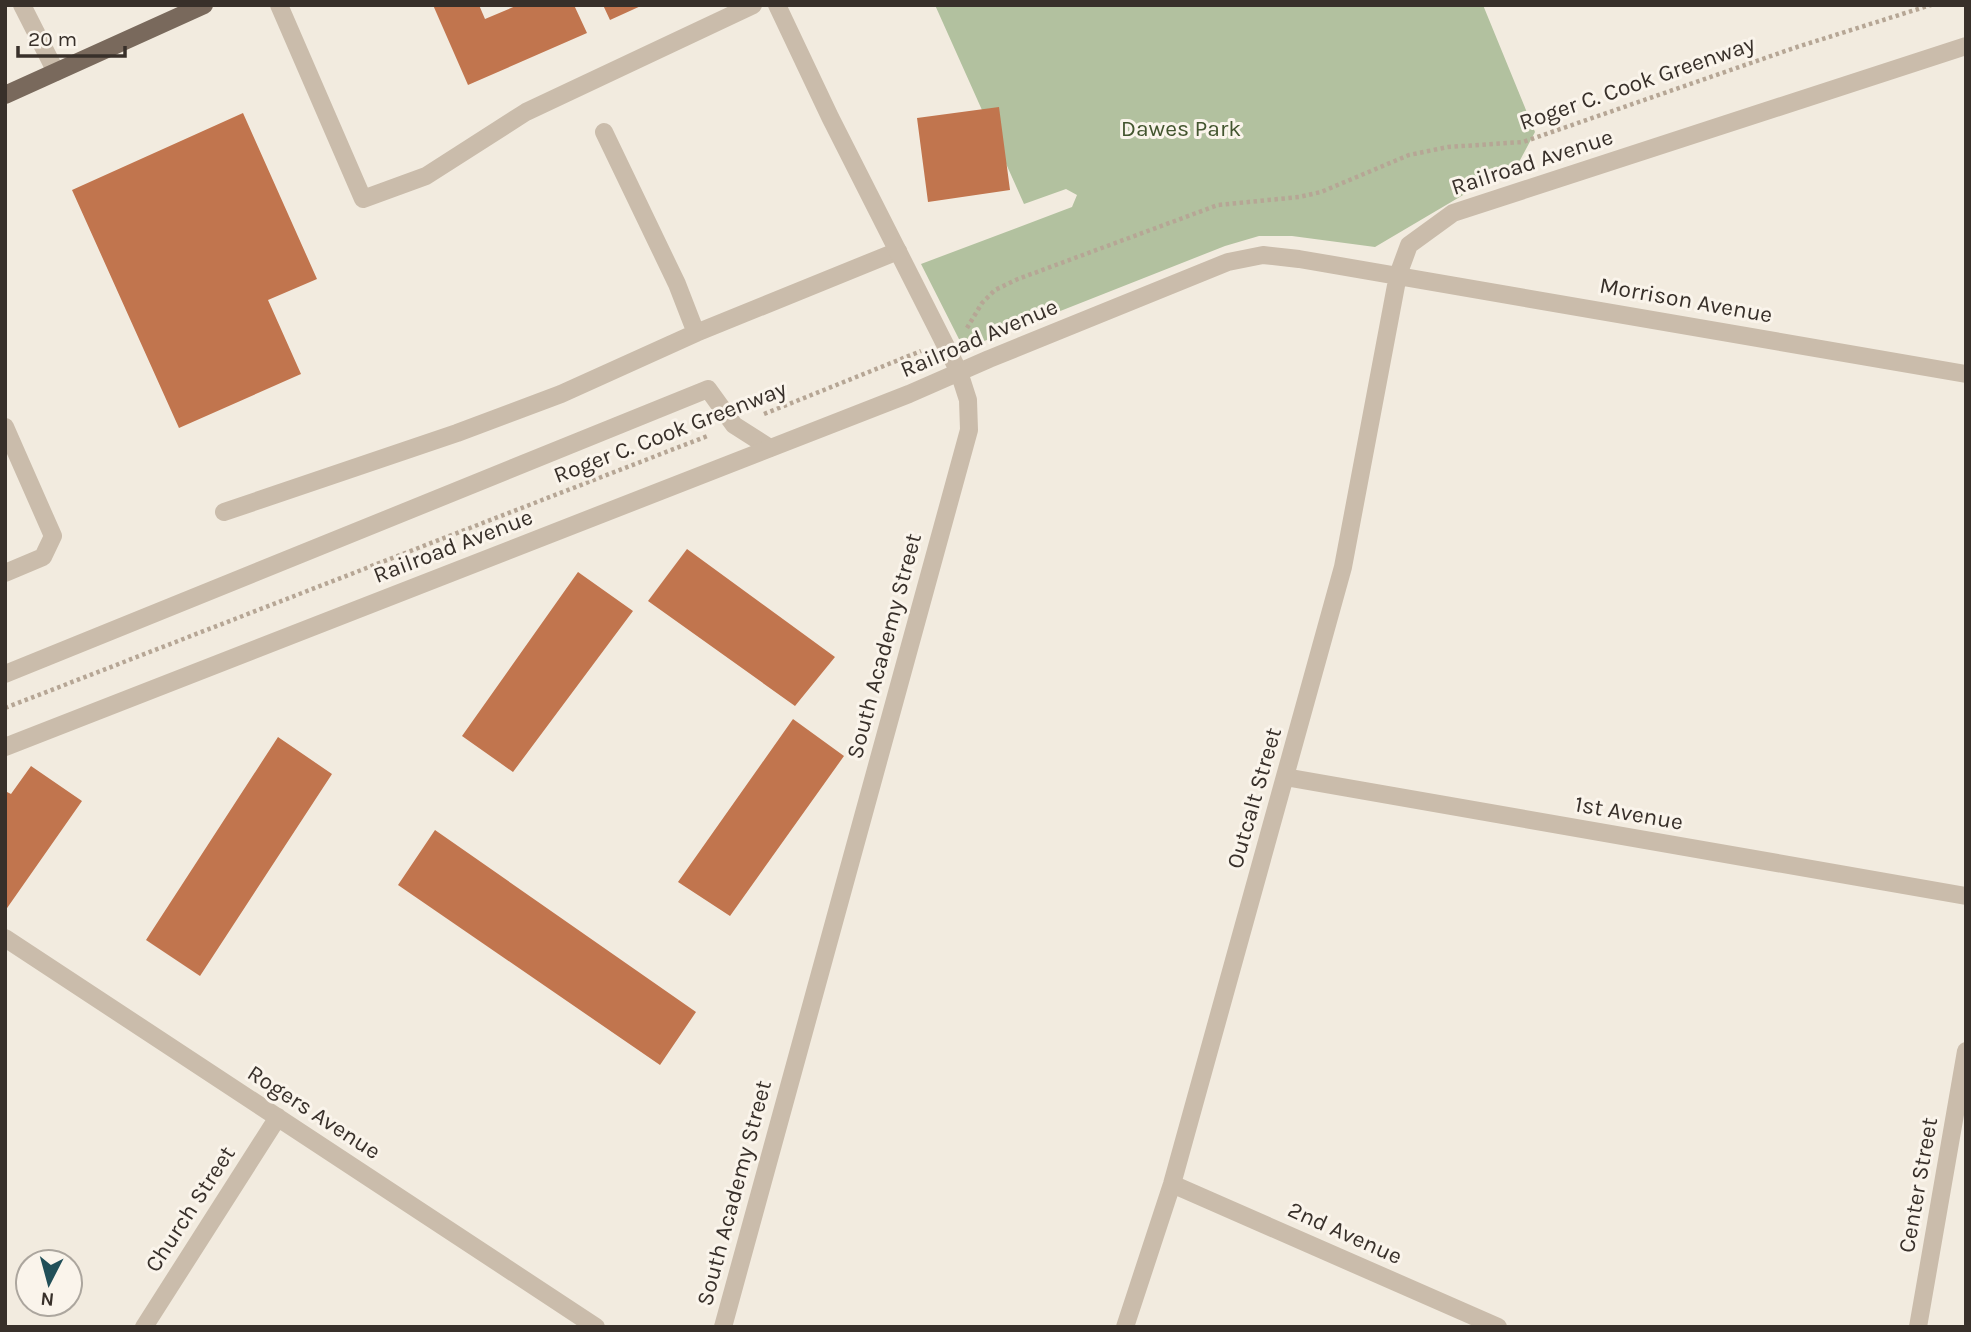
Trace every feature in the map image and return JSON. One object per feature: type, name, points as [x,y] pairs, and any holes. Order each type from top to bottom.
[{"type":"main road","points":[[5,94],[204,5]]},
{"type":"street","points":[[22,5],[56,72]]},
{"type":"street","points":[[279,5],[363,199],[426,176],[526,112],[753,5]]},
{"type":"street","name":"South Academy Street","points":[[723,1327],[969,430],[968,400],[959,372],[777,5]]},
{"type":"street","name":"Railroad Avenue","points":[[5,747],[770,448],[1228,262],[1263,255],[1398,275],[1409,245],[1453,213],[1966,46]]},
{"type":"street","points":[[604,132],[677,284],[696,333]]},
{"type":"street","points":[[224,512],[457,433],[561,394],[696,333],[898,251]]},
{"type":"street","name":"Morrison Avenue","points":[[1398,275],[1966,373]]},
{"type":"street","name":"Outcalt Street","points":[[1125,1327],[1172,1184],[1343,567],[1398,275]]},
{"type":"street","points":[[5,674],[708,389],[734,425],[770,448]]},
{"type":"street","points":[[5,427],[53,536],[43,557],[5,573]]},
{"type":"street","name":"1st Avenue","points":[[1285,777],[1966,896]]},
{"type":"street","name":"Rogers Avenue","points":[[5,939],[596,1327]]},
{"type":"street","name":"Center Street","points":[[1918,1327],[1966,1051]]},
{"type":"street","name":"Church Street","points":[[144,1327],[278,1117]]},
{"type":"street","name":"2nd Avenue","points":[[1172,1184],[1498,1327]]},
{"type":"path","name":"Roger C. Cook Greenway","points":[[971,326],[982,303],[995,290],[1218,205],[1299,197],[1321,192],[1409,155],[1448,146],[1523,142],[1797,47],[1931,5]]},
{"type":"path","name":"Roger C. Cook Greenway","points":[[5,708],[916,354]]},
{"type":"green space","name":"Dawes Park","points":[[935,5],[1483,5],[1535,132],[1519,162],[1375,247],[1292,236],[1259,236],[1225,246],[964,349],[921,264],[1072,207],[1077,195],[1066,189],[1024,204]]},
{"type":"building","points":[[433,5],[479,5],[485,19],[518,5],[574,5],[587,33],[468,85]]},
{"type":"building","points":[[603,5],[643,5],[610,20]]},
{"type":"building","points":[[999,107],[1010,190],[928,202],[917,118]]},
{"type":"building","points":[[243,113],[317,279],[268,300],[301,374],[179,428],[72,190]]},
{"type":"building","points":[[687,549],[835,657],[795,706],[648,601]]},
{"type":"building","points":[[578,572],[633,611],[513,772],[462,736]]},
{"type":"building","points":[[793,719],[844,756],[730,916],[678,882]]},
{"type":"building","points":[[278,737],[332,774],[200,976],[146,940]]},
{"type":"building","points":[[31,766],[82,801],[5,911],[5,794],[11,794]]},
{"type":"building","points":[[435,830],[696,1012],[660,1065],[398,885]]}]
